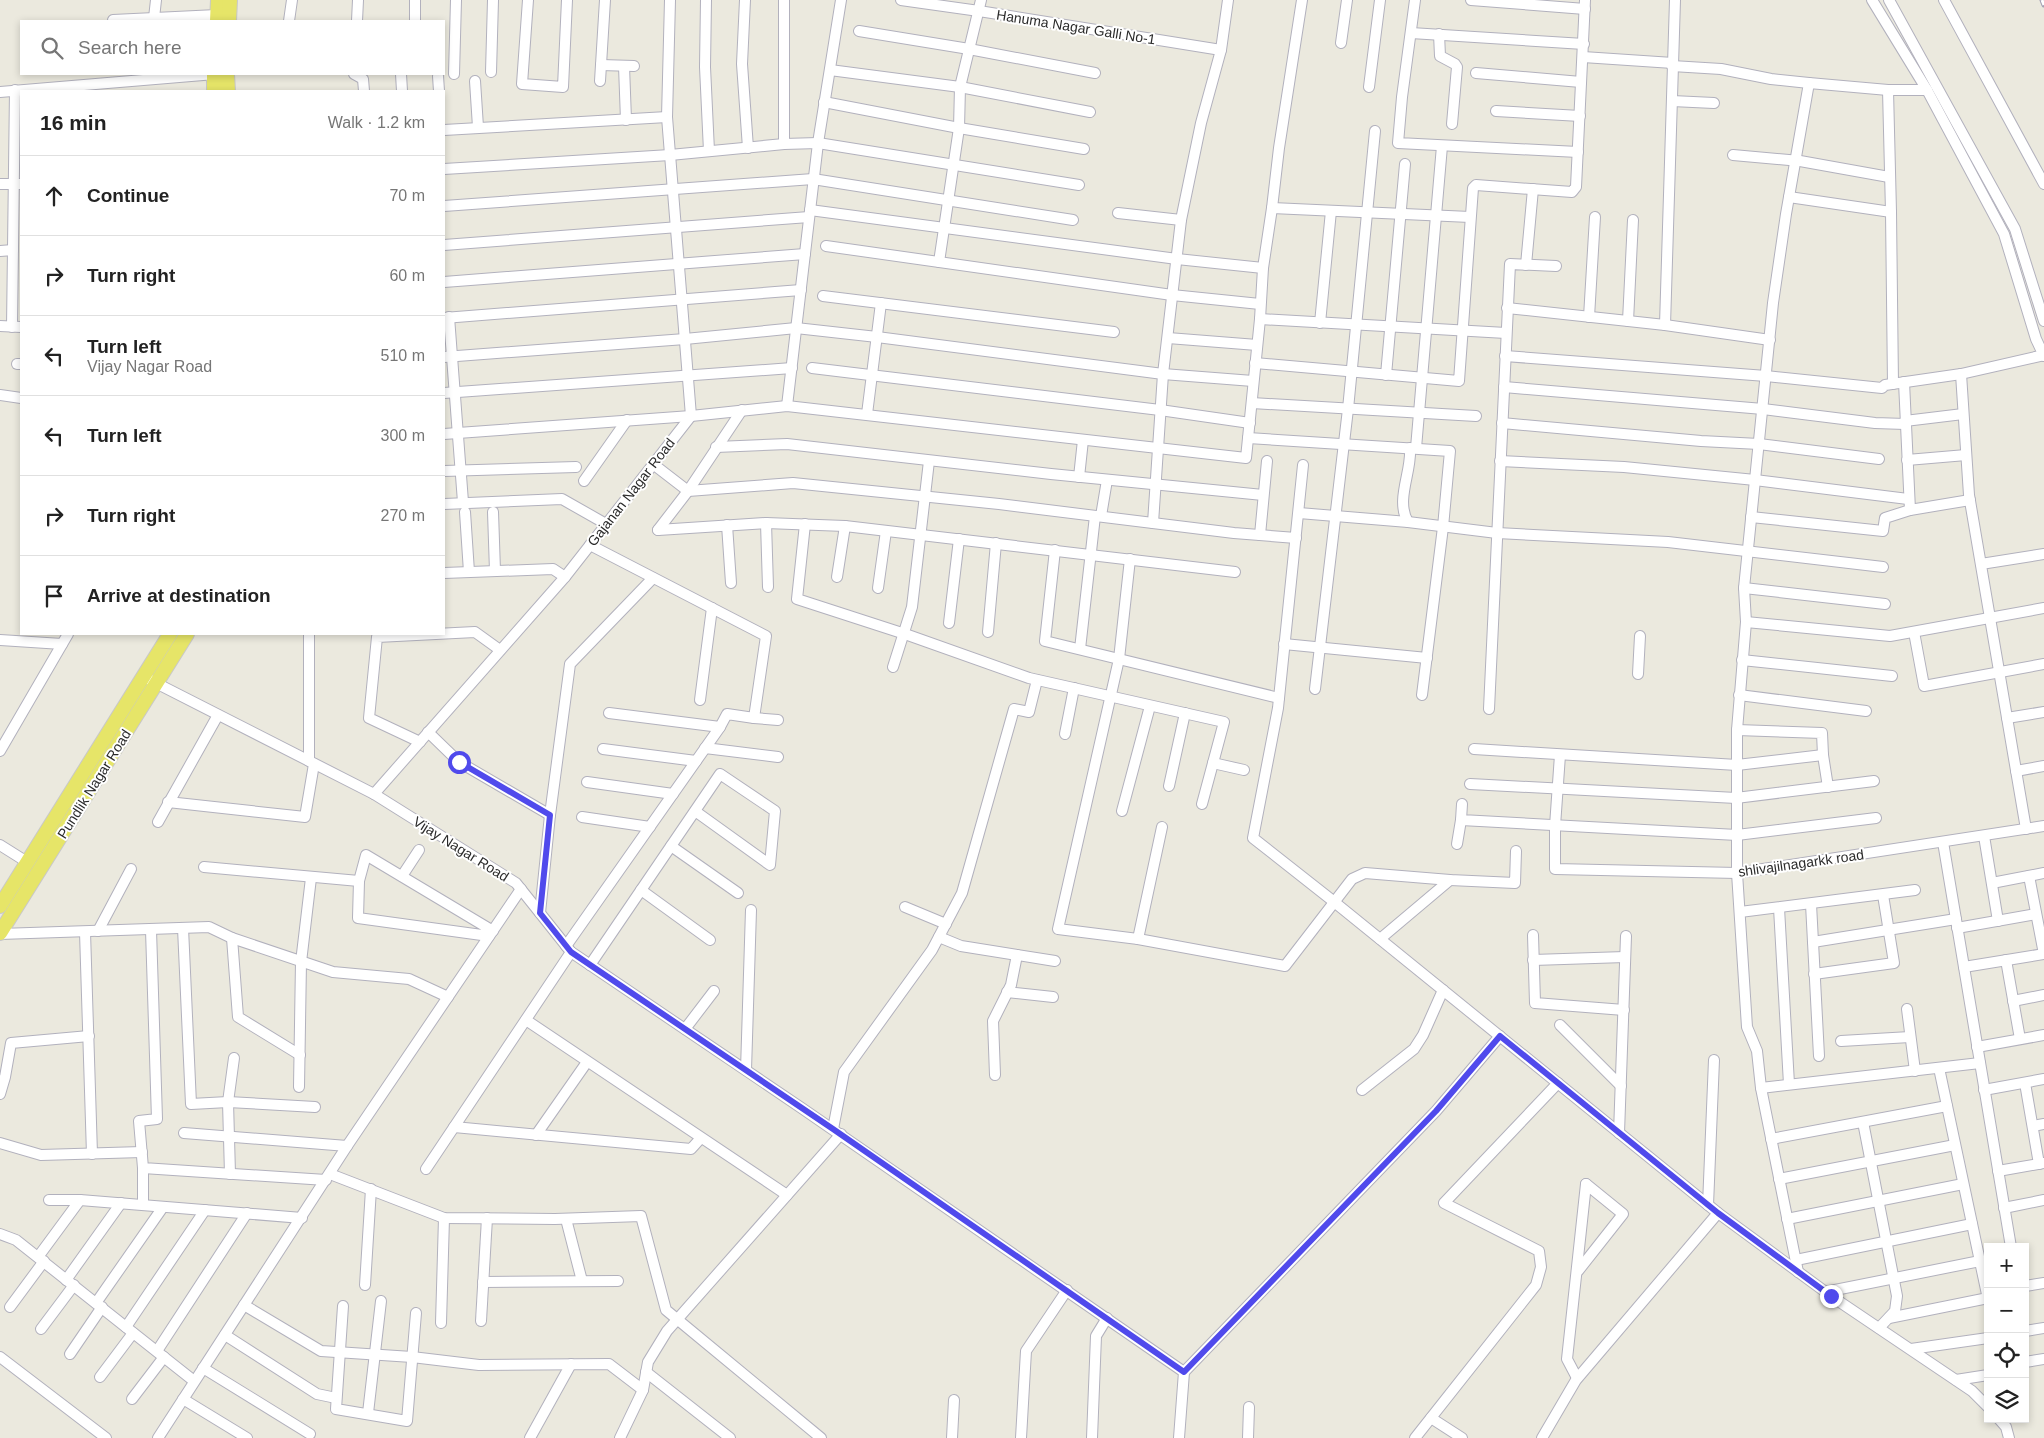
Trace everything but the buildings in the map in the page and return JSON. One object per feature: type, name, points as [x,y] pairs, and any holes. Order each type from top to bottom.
[{"type":"main road","points":[[218,0],[221,19]]},
{"type":"main road","points":[[221,19],[230,0]]},
{"type":"main road","points":[[214,75],[214,90]]},
{"type":"main road","points":[[228,75],[228,90]]},
{"type":"main road","name":"Pundlik Nagar Road","points":[[0,906],[169,635]]},
{"type":"main road","name":"Pundlik Nagar Road","points":[[0,933],[157,685],[186,635]]},
{"type":"street","points":[[154,18],[156,0]]},
{"type":"street","points":[[289,20],[292,0]]},
{"type":"street","points":[[357,20],[358,0]]},
{"type":"street","points":[[415,0],[415,20]]},
{"type":"street","points":[[454,74],[456,0]]},
{"type":"street","points":[[491,72],[493,0]]},
{"type":"street","points":[[528,0],[522,84],[563,87],[567,0]]},
{"type":"street","points":[[600,81],[604,0]]},
{"type":"street","points":[[670,0],[667,117],[691,416]]},
{"type":"street","points":[[706,0],[705,67],[709,151]]},
{"type":"street","points":[[745,0],[742,64],[748,148]]},
{"type":"street","points":[[784,0],[784,144]]},
{"type":"street","points":[[787,406],[813,179],[841,0]]},
{"type":"street","name":"Hanuma Nagar Galli No-1","points":[[900,0],[1221,50]]},
{"type":"street","points":[[939,262],[959,128],[960,87],[981,0]]},
{"type":"street","points":[[1153,523],[1163,374],[1181,220],[1201,123],[1221,50],[1228,0]]},
{"type":"street","points":[[445,434],[691,416],[787,406],[1246,458],[1260,319],[1263,268],[1278,148],[1302,0]]},
{"type":"street","points":[[1341,43],[1347,0]]},
{"type":"street","points":[[1370,87],[1380,0]]},
{"type":"street","points":[[1415,0],[1398,143],[1578,152]]},
{"type":"street","points":[[1255,363],[1459,381],[1473,188],[1476,185],[1575,191],[1585,5],[1472,0]]},
{"type":"street","points":[[1665,325],[1674,0]]},
{"type":"street","points":[[1505,356],[1766,376],[1882,388],[1885,385],[1961,374],[2044,355],[2036,339],[2004,234],[1927,90],[1872,0]]},
{"type":"street","points":[[1889,0],[2015,229],[2044,321]]},
{"type":"street","points":[[1944,0],[2044,184]]},
{"type":"street","points":[[113,20],[154,18],[221,19]]},
{"type":"street","points":[[859,31],[969,49],[1095,73]]},
{"type":"street","points":[[1411,33],[1584,44]]},
{"type":"street","points":[[1439,34],[1440,56],[1457,67],[1452,124]]},
{"type":"street","points":[[1583,57],[1721,69],[1771,79],[1808,83],[1888,90],[1927,90]]},
{"type":"street","points":[[601,65],[629,66],[626,120]]},
{"type":"street","points":[[830,70],[960,87],[1090,112]]},
{"type":"street","points":[[1476,73],[1582,82]]},
{"type":"street","points":[[0,92],[84,88],[205,75]]},
{"type":"street","points":[[356,75],[363,79],[364,90]]},
{"type":"street","points":[[401,75],[402,90]]},
{"type":"street","points":[[438,76],[439,90]]},
{"type":"street","points":[[475,81],[478,127]]},
{"type":"street","points":[[1798,1272],[1761,1088],[1757,1051],[1747,1027],[1737,873],[1736,765],[1739,695],[1746,622],[1744,588],[1750,517],[1773,303],[1808,83]]},
{"type":"street","points":[[0,326],[16,327],[17,291],[13,250],[18,184],[15,90]]},
{"type":"street","points":[[1888,90],[1893,384]]},
{"type":"street","points":[[1672,101],[1714,103]]},
{"type":"street","points":[[824,102],[959,128],[1084,149]]},
{"type":"street","points":[[1496,110],[1580,116]]},
{"type":"street","points":[[445,130],[667,117]]},
{"type":"street","points":[[1315,689],[1357,326],[1375,131]]},
{"type":"street","points":[[445,170],[818,143],[1078,185]]},
{"type":"street","points":[[1408,522],[1403,514],[1403,499],[1419,412],[1442,146]]},
{"type":"street","points":[[1733,155],[1795,161],[1889,176]]},
{"type":"street","points":[[1386,375],[1405,164]]},
{"type":"street","points":[[445,206],[813,179],[1073,220]]},
{"type":"street","points":[[0,184],[18,184]]},
{"type":"street","points":[[1526,265],[1533,189]]},
{"type":"street","points":[[1789,197],[1891,212]]},
{"type":"street","points":[[1272,208],[1470,218]]},
{"type":"street","points":[[1320,323],[1331,210]]},
{"type":"street","points":[[445,245],[676,227],[809,213],[944,228],[1176,259],[1263,268]]},
{"type":"street","points":[[1118,213],[1181,220]]},
{"type":"street","points":[[1589,317],[1596,217]]},
{"type":"street","points":[[1628,321],[1633,220]]},
{"type":"street","points":[[826,246],[1172,295],[1260,304]]},
{"type":"street","points":[[0,251],[13,250]]},
{"type":"street","points":[[445,282],[805,254]]},
{"type":"street","points":[[1488,709],[1510,264],[1556,266]]},
{"type":"street","points":[[469,572],[458,433],[449,393],[446,318],[800,290]]},
{"type":"street","points":[[823,296],[1114,332]]},
{"type":"street","points":[[867,414],[881,303]]},
{"type":"street","points":[[1508,308],[1665,325],[1770,340]]},
{"type":"street","points":[[1260,319],[1506,333]]},
{"type":"street","points":[[448,356],[685,339],[796,328],[1163,374],[1253,381]]},
{"type":"street","points":[[1168,338],[1256,345]]},
{"type":"street","points":[[449,393],[792,368]]},
{"type":"street","points":[[812,368],[1160,410],[1250,423]]},
{"type":"street","points":[[1961,374],[1970,500],[2026,829]]},
{"type":"street","points":[[1904,382],[1910,510]]},
{"type":"street","points":[[1504,387],[1763,409],[1875,423],[1905,422],[1963,414]]},
{"type":"street","points":[[0,395],[20,398]]},
{"type":"street","points":[[1252,403],[1476,416]]},
{"type":"street","points":[[742,410],[688,491],[658,530],[766,523],[845,526],[1235,572]]},
{"type":"street","name":"Gajanan Nagar Road","points":[[374,794],[565,577],[691,416]]},
{"type":"street","points":[[584,481],[627,420]]},
{"type":"street","points":[[1502,423],[1701,441],[1759,444],[1879,459]]},
{"type":"street","points":[[1248,438],[1450,451],[1443,526],[1422,695]]},
{"type":"street","points":[[1080,477],[1083,440]]},
{"type":"street","points":[[716,447],[786,444],[1107,480],[1264,495]]},
{"type":"street","points":[[1907,460],[1966,455]]},
{"type":"street","points":[[893,667],[905,634],[912,606],[929,460]]},
{"type":"street","points":[[1260,535],[1267,461]]},
{"type":"street","points":[[1500,461],[1624,467],[1755,480],[1908,499]]},
{"type":"street","points":[[653,464],[688,491],[793,483],[1296,538]]},
{"type":"street","points":[[1303,465],[1279,698],[1253,838],[1380,938],[1718,1213],[1826,1292],[1972,1391],[1984,1403]]},
{"type":"street","points":[[445,471],[576,467]]},
{"type":"street","points":[[1080,649],[1091,555],[1107,480]]},
{"type":"street","points":[[445,504],[464,507],[562,499],[606,524]]},
{"type":"street","points":[[1750,517],[1883,531],[1885,518],[1910,510],[1970,500]]},
{"type":"street","points":[[492,512],[495,571]]},
{"type":"street","points":[[1299,513],[1408,522],[1496,533],[1668,542],[1883,567]]},
{"type":"street","points":[[766,523],[768,587]]},
{"type":"street","points":[[805,524],[797,599],[1037,680],[1224,722],[1202,804]]},
{"type":"street","points":[[727,525],[731,583]]},
{"type":"street","points":[[837,577],[845,526]]},
{"type":"street","points":[[878,588],[886,531]]},
{"type":"street","points":[[949,623],[959,539]]},
{"type":"street","points":[[988,632],[996,543]]},
{"type":"street","points":[[590,545],[766,636],[754,718]]},
{"type":"street","points":[[1055,550],[1045,641],[1279,698]]},
{"type":"street","points":[[1981,564],[2044,554]]},
{"type":"street","points":[[1130,559],[1119,658],[1058,929],[1138,939],[1285,966],[1333,901],[1352,879],[1365,873],[1450,880],[1515,882],[1516,851]]},
{"type":"street","points":[[445,573],[554,569],[565,577]]},
{"type":"street","points":[[540,913],[550,815],[570,664],[653,578]]},
{"type":"street","points":[[1744,588],[1885,604]]},
{"type":"street","points":[[700,700],[712,608]]},
{"type":"street","points":[[1746,622],[1890,636],[2044,608]]},
{"type":"street","points":[[445,634],[475,632],[500,650]]},
{"type":"street","points":[[1914,632],[1924,686],[2044,664]]},
{"type":"street","points":[[0,751],[67,635]]},
{"type":"street","points":[[168,802],[305,816],[311,762],[309,635]]},
{"type":"street","points":[[420,742],[369,718],[377,638],[426,635]]},
{"type":"street","points":[[1638,674],[1640,636]]},
{"type":"street","points":[[0,640],[62,644]]},
{"type":"street","points":[[1284,644],[1427,658]]},
{"type":"street","points":[[1742,660],[1892,676]]},
{"type":"street","name":"Vijay Nagar Road","points":[[144,675],[157,685],[374,794],[516,884],[569,949],[590,965],[837,1132],[1184,1372]]},
{"type":"street","points":[[620,1438],[643,1390],[648,1362],[667,1331],[787,1195],[837,1132],[844,1072],[932,950],[962,893],[1014,709],[1030,712],[1037,680]]},
{"type":"street","points":[[1065,734],[1074,688]]},
{"type":"street","points":[[1739,695],[1866,711]]},
{"type":"street","points":[[1122,811],[1150,706]]},
{"type":"street","points":[[2007,718],[2044,712]]},
{"type":"street","points":[[609,713],[720,727]]},
{"type":"street","points":[[426,1169],[526,1020],[569,949],[727,714],[778,720]]},
{"type":"street","points":[[1170,786],[1185,714]]},
{"type":"street","points":[[158,822],[218,715]]},
{"type":"street","points":[[1737,730],[1822,733],[1828,787]]},
{"type":"street","points":[[428,732],[459,762],[550,815]]},
{"type":"street","points":[[705,748],[778,757]]},
{"type":"street","points":[[603,749],[696,761]]},
{"type":"street","points":[[1474,749],[1736,765],[1823,755]]},
{"type":"street","points":[[1555,826],[1560,754]]},
{"type":"street","points":[[1213,763],[1244,770]]},
{"type":"street","points":[[2016,771],[2044,766]]},
{"type":"street","points":[[590,965],[720,774],[775,811],[770,865],[695,811]]},
{"type":"street","points":[[1470,784],[1736,798],[1874,781]]},
{"type":"street","points":[[587,782],[673,794]]},
{"type":"street","points":[[1457,844],[1462,820],[1462,804]]},
{"type":"street","points":[[582,817],[650,827]]},
{"type":"street","points":[[1462,820],[1737,835],[1876,818]]},
{"type":"street","name":"shlivajilnagarkk road","points":[[1555,826],[1555,869],[1737,873],[2044,826]]},
{"type":"street","points":[[1138,939],[1162,828]]},
{"type":"street","points":[[1984,836],[1998,921]]},
{"type":"street","points":[[1943,842],[2010,1243]]},
{"type":"street","points":[[0,845],[27,862]]},
{"type":"street","points":[[671,846],[738,893]]},
{"type":"street","points":[[402,876],[419,850]]},
{"type":"street","points":[[366,855],[402,876],[491,933],[358,918],[359,881],[366,855]]},
{"type":"street","points":[[204,867],[359,881]]},
{"type":"street","points":[[98,931],[131,870]]},
{"type":"street","points":[[1992,883],[2044,873]]},
{"type":"street","points":[[1964,967],[2044,954],[2029,876]]},
{"type":"street","points":[[299,1087],[301,962],[311,878]]},
{"type":"street","points":[[1380,938],[1450,880]]},
{"type":"street","points":[[171,1438],[159,1435],[302,1218],[347,1146],[521,889]]},
{"type":"street","points":[[641,890],[710,940]]},
{"type":"street","points":[[1740,912],[1915,890]]},
{"type":"street","points":[[1814,974],[1894,963],[1883,894]]},
{"type":"street","points":[[1811,904],[1819,1056]]},
{"type":"street","points":[[905,907],[946,924]]},
{"type":"street","points":[[1779,908],[1789,1084]]},
{"type":"street","points":[[746,1070],[751,910]]},
{"type":"street","points":[[1813,942],[1890,930],[1998,921],[2036,914]]},
{"type":"street","points":[[0,933],[209,927],[232,938],[333,972],[409,979],[448,997]]},
{"type":"street","points":[[183,928],[191,1104],[228,1102],[315,1107]]},
{"type":"street","points":[[143,1205],[143,1168],[139,1121],[157,1119],[151,930]]},
{"type":"street","points":[[85,932],[92,1154]]},
{"type":"street","points":[[1533,935],[1535,1003],[1538,1005],[1624,1010]]},
{"type":"street","points":[[1619,1133],[1626,936]]},
{"type":"street","points":[[939,937],[961,946],[1055,961]]},
{"type":"street","points":[[232,938],[238,1017],[300,1055]]},
{"type":"street","points":[[995,1075],[993,1021],[1011,984],[1018,955]]},
{"type":"street","points":[[1533,960],[1625,957]]},
{"type":"street","points":[[2006,960],[2020,1039]]},
{"type":"street","points":[[1362,1090],[1414,1049],[1423,1035],[1443,990]]},
{"type":"street","points":[[685,1029],[714,991]]},
{"type":"street","points":[[1007,992],[1053,997]]},
{"type":"street","points":[[2013,1001],[2044,995]]},
{"type":"street","points":[[1907,1009],[1915,1070]]},
{"type":"street","points":[[526,1020],[787,1195]]},
{"type":"street","points":[[1560,1026],[1621,1086]]},
{"type":"street","points":[[1977,1047],[2044,1034]]},
{"type":"street","points":[[0,1094],[11,1043],[89,1036]]},
{"type":"street","points":[[1179,1438],[1184,1372],[1436,1111],[1500,1036]]},
{"type":"street","points":[[1841,1041],[1910,1037]]},
{"type":"street","points":[[230,1174],[228,1102],[234,1058]]},
{"type":"street","points":[[1708,1205],[1714,1060]]},
{"type":"street","points":[[536,1135],[587,1062]]},
{"type":"street","points":[[1761,1088],[1980,1063]]},
{"type":"street","points":[[1939,1068],[1986,1288]]},
{"type":"street","points":[[1984,1090],[2044,1079]]},
{"type":"street","points":[[1415,1438],[1536,1285],[1541,1267],[1538,1251],[1444,1203],[1558,1083]]},
{"type":"street","points":[[1998,1171],[2041,1163],[2025,1083]]},
{"type":"street","points":[[1771,1139],[1947,1106]]},
{"type":"street","points":[[1862,1122],[1898,1296],[1895,1311],[1878,1328]]},
{"type":"street","points":[[2033,1126],[2044,1124]]},
{"type":"street","points":[[454,1127],[691,1149],[700,1138]]},
{"type":"street","points":[[184,1133],[347,1146]]},
{"type":"street","points":[[0,1143],[41,1155],[142,1152]]},
{"type":"street","points":[[1779,1179],[1954,1145]]},
{"type":"street","points":[[143,1168],[230,1174],[328,1177],[370,1189],[444,1218],[566,1219],[642,1216],[666,1310],[821,1438]]},
{"type":"street","points":[[1577,1272],[1623,1214],[1586,1184],[1567,1359],[1578,1378]]},
{"type":"street","points":[[1787,1219],[1963,1184]]},
{"type":"street","points":[[365,1286],[370,1189]]},
{"type":"street","points":[[49,1200],[80,1200],[302,1218]]},
{"type":"street","points":[[10,1307],[80,1200]]},
{"type":"street","points":[[2004,1208],[2044,1200]]},
{"type":"street","points":[[41,1329],[121,1204]]},
{"type":"street","points":[[70,1354],[99,1305],[163,1207]]},
{"type":"street","points":[[100,1377],[205,1210]]},
{"type":"street","points":[[1542,1438],[1578,1378],[1718,1213]]},
{"type":"street","points":[[132,1399],[247,1214]]},
{"type":"street","points":[[441,1323],[444,1218]]},
{"type":"street","points":[[481,1321],[487,1218]]},
{"type":"street","points":[[566,1219],[582,1281]]},
{"type":"street","points":[[1796,1260],[1972,1224]]},
{"type":"street","points":[[0,1234],[16,1240],[41,1259],[194,1382]]},
{"type":"street","points":[[1826,1292],[1980,1261]]},
{"type":"street","points":[[483,1282],[618,1281]]},
{"type":"street","points":[[2029,1285],[2044,1283]]},
{"type":"street","points":[[1021,1438],[1026,1351],[1067,1290]]},
{"type":"street","points":[[1889,1318],[1984,1299]]},
{"type":"street","points":[[368,1414],[381,1301]]},
{"type":"street","points":[[244,1306],[321,1350],[479,1365],[609,1364],[643,1390]]},
{"type":"street","points":[[343,1306],[336,1409],[407,1421],[416,1313]]},
{"type":"street","points":[[1092,1438],[1096,1336],[1107,1318]]},
{"type":"street","points":[[2029,1330],[2044,1328]]},
{"type":"street","points":[[225,1335],[317,1394],[336,1398]]},
{"type":"street","points":[[1910,1349],[1984,1339]]},
{"type":"street","points":[[0,1357],[106,1438]]},
{"type":"street","points":[[2029,1361],[2044,1359]]},
{"type":"street","points":[[530,1438],[571,1364]]},
{"type":"street","points":[[0,1366],[13,1367]]},
{"type":"street","points":[[203,1368],[310,1434]]},
{"type":"street","points":[[646,1372],[730,1438]]},
{"type":"street","points":[[1956,1380],[1984,1376]]},
{"type":"street","points":[[183,1399],[247,1438]]},
{"type":"street","points":[[952,1438],[954,1400]]},
{"type":"street","points":[[1248,1438],[1249,1407]]},
{"type":"street","points":[[1431,1418],[1462,1438]]},
{"type":"street","points":[[2002,1423],[2006,1427],[2009,1438]]},
{"type":"railway","points":[[2042,0],[2044,5]]},
{"type":"route","points":[[459,762],[550,815],[540,913],[571,952],[833,1129],[1184,1372],[1436,1111],[1500,1036],[1718,1213],[1831,1296]]}]
